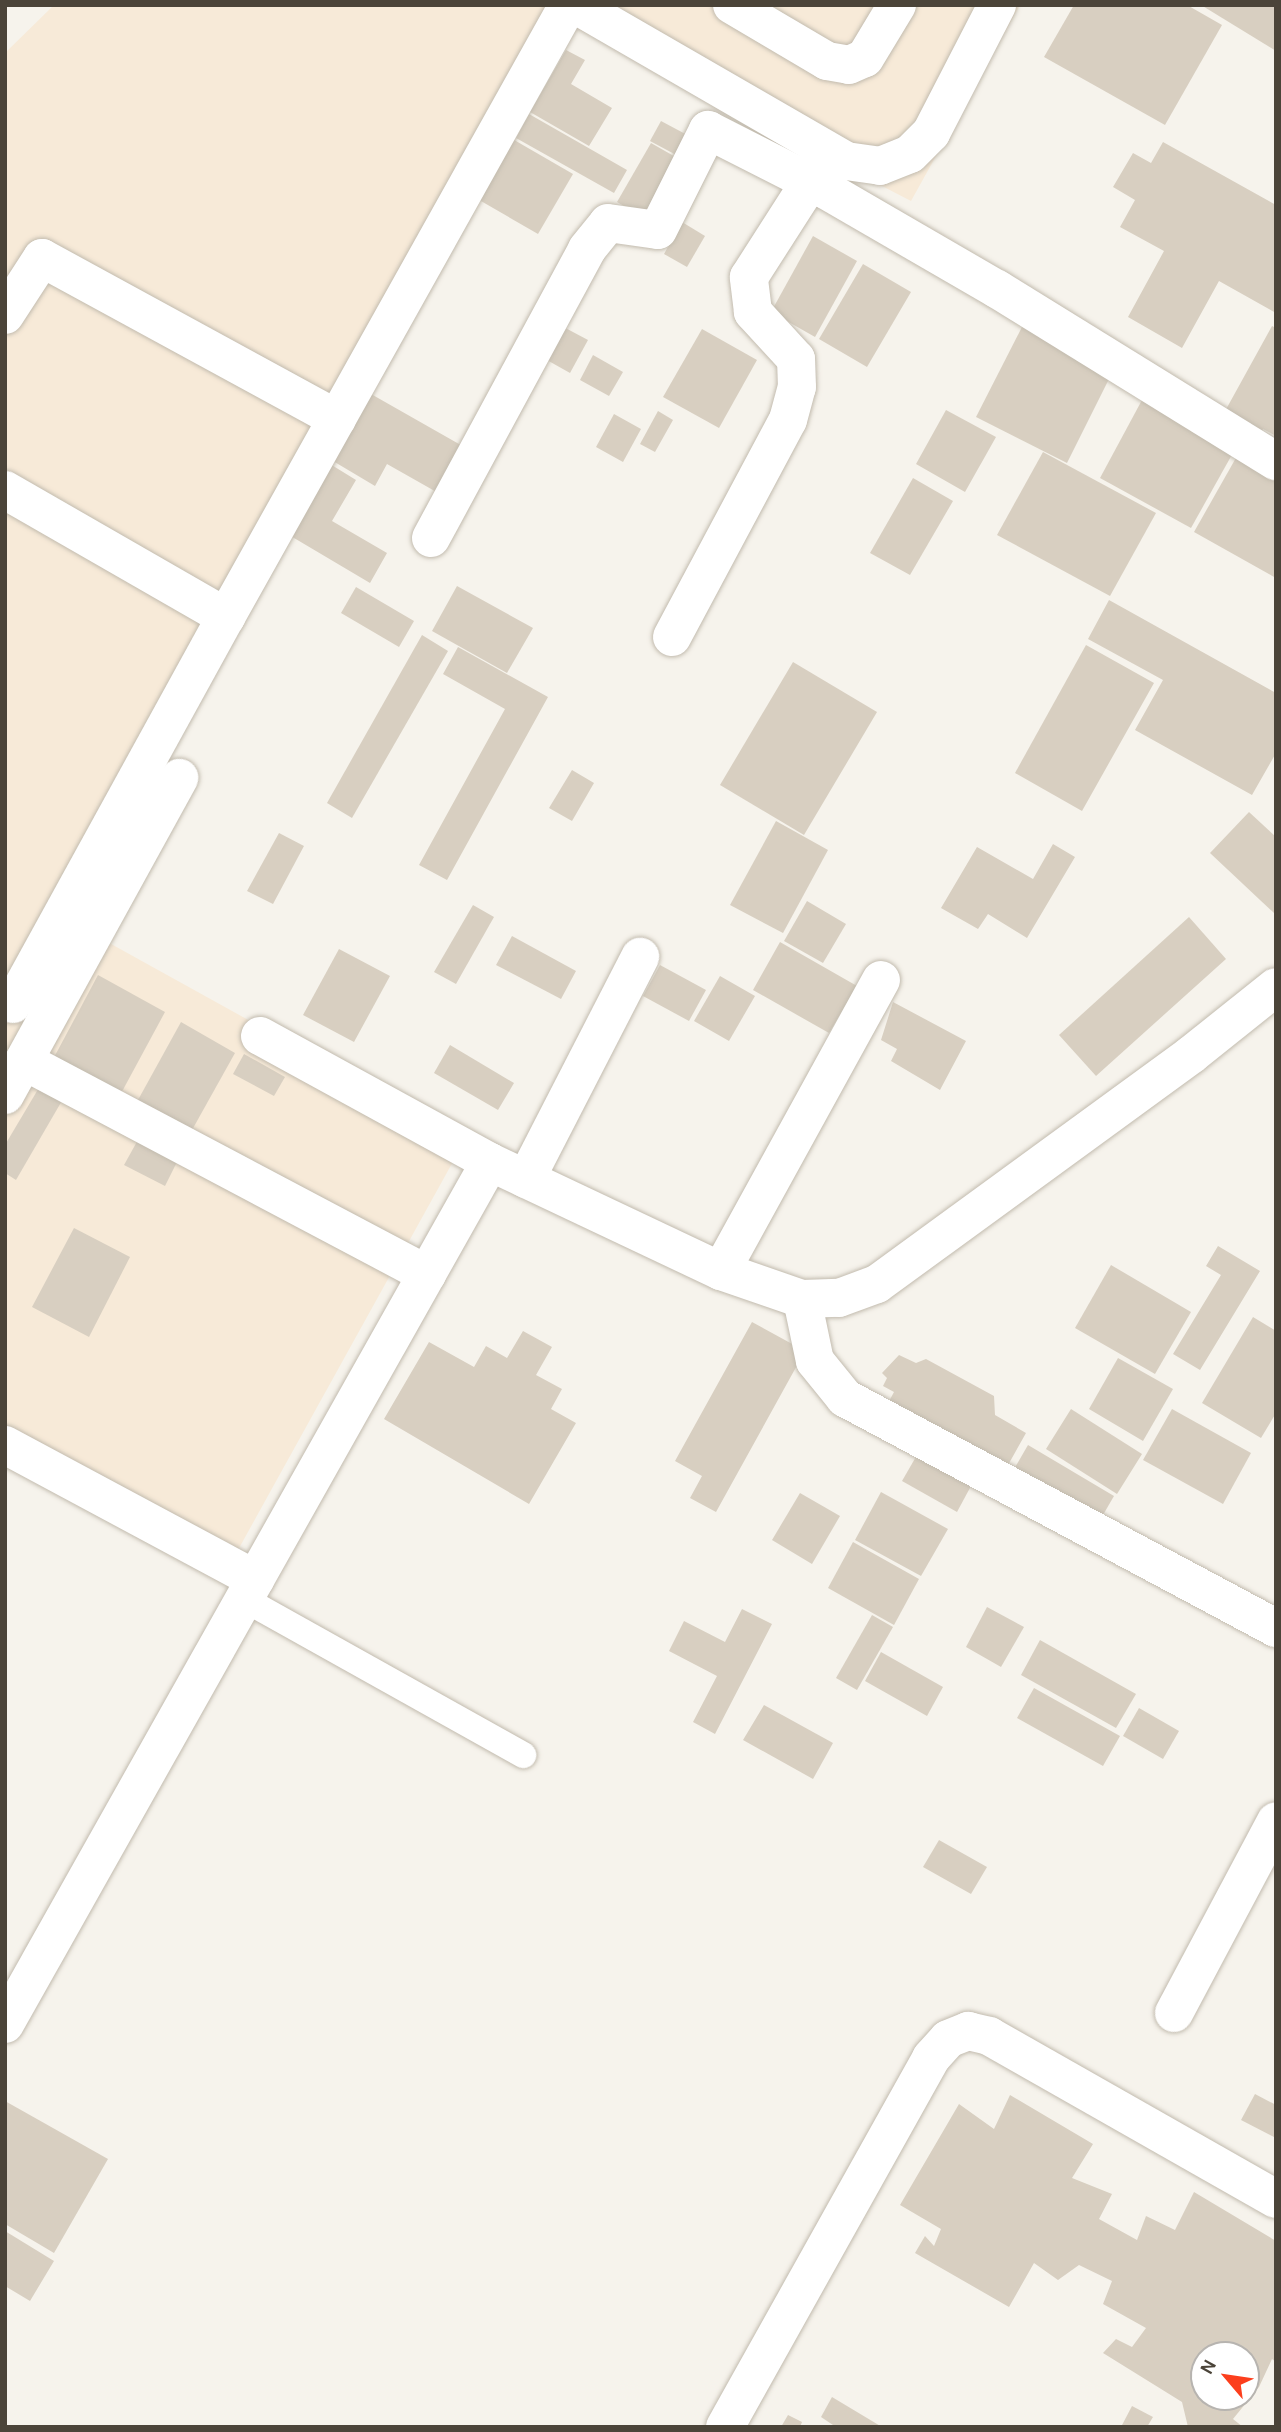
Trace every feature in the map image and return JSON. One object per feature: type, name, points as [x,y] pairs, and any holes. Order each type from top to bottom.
[{"type":"street","points":[[13,1004],[568,5]]},
{"type":"street","points":[[576,5],[846,160],[880,166],[910,154],[932,133],[998,5]]},
{"type":"street","points":[[732,5],[827,61],[849,65],[865,58],[897,5]]},
{"type":"street","points":[[431,538],[587,249],[608,223],[658,230],[708,130],[809,183],[997,289],[1276,461]]},
{"type":"street","points":[[672,637],[788,420],[797,387],[796,359],[753,312],[749,278],[809,183]]},
{"type":"street","points":[[5,315],[42,258],[337,419]]},
{"type":"street","points":[[5,490],[226,617]]},
{"type":"street","points":[[5,1095],[179,778]]},
{"type":"street","points":[[526,1178],[640,957]]},
{"type":"street","points":[[721,1271],[881,980]]},
{"type":"street","points":[[260,1036],[490,1161],[721,1271],[802,1299],[839,1298],[877,1284],[1192,1055],[1276,987]]},
{"type":"street","points":[[24,1061],[427,1273]]},
{"type":"street","points":[[5,2024],[490,1161]]},
{"type":"street","points":[[802,1299],[815,1361],[845,1398],[1276,1628]]},
{"type":"street","points":[[5,1445],[249,1589]]},
{"type":"street","points":[[1174,2013],[1276,1821]]},
{"type":"street","points":[[725,2427],[931,2058],[948,2039],[968,2031],[989,2036],[1276,2199]]},
{"type":"lane","points":[[249,1589],[523,1755]]},
{"type":"shaded area","points":[[54,5],[1020,5],[911,201],[547,13],[75,924],[465,1140],[233,1559],[5,1435],[5,53]]},
{"type":"building","points":[[1074,5],[1187,5],[1222,25],[1165,125],[1044,57]]},
{"type":"building","points":[[1201,5],[1276,5],[1276,51]]},
{"type":"building","points":[[566,50],[585,60],[571,84],[612,108],[589,146],[530,112]]},
{"type":"building","points":[[529,114],[627,170],[614,193],[516,138]]},
{"type":"building","points":[[661,121],[691,137],[680,157],[650,141]]},
{"type":"building","points":[[509,137],[573,174],[538,234],[474,197]]},
{"type":"building","points":[[1163,142],[1276,205],[1276,313],[1219,281],[1182,348],[1128,317],[1164,251],[1120,227],[1135,200],[1113,187],[1133,153],[1151,163]]},
{"type":"building","points":[[651,143],[679,159],[645,218],[617,202]]},
{"type":"building","points":[[682,222],[705,236],[687,267],[664,254]]},
{"type":"building","points":[[813,236],[857,261],[815,337],[771,312]]},
{"type":"building","points":[[863,264],[911,292],[867,367],[819,339]]},
{"type":"building","points":[[556,323],[588,340],[570,373],[538,355]]},
{"type":"building","points":[[1024,323],[1114,369],[1067,463],[976,417]]},
{"type":"building","points":[[1272,326],[1276,328],[1276,436],[1263,429],[1260,435],[1224,413]]},
{"type":"building","points":[[702,329],[757,360],[719,428],[663,397]]},
{"type":"building","points":[[593,355],[623,372],[609,396],[580,380]]},
{"type":"building","points":[[371,394],[466,448],[440,494],[387,464],[375,486],[333,461]]},
{"type":"building","points":[[1142,400],[1234,451],[1191,528],[1100,478]]},
{"type":"building","points":[[946,410],[996,437],[965,492],[916,464]]},
{"type":"building","points":[[658,411],[673,420],[655,452],[640,444]]},
{"type":"building","points":[[614,414],[641,429],[623,462],[596,447]]},
{"type":"building","points":[[1241,449],[1276,468],[1276,578],[1194,532]]},
{"type":"building","points":[[1043,452],[1156,513],[1110,596],[997,535]]},
{"type":"building","points":[[330,464],[356,480],[332,521],[387,553],[370,583],[289,535]]},
{"type":"building","points":[[913,478],[953,501],[910,575],[870,553]]},
{"type":"building","points":[[457,586],[533,628],[507,673],[432,631]]},
{"type":"building","points":[[356,587],[414,621],[399,647],[341,613]]},
{"type":"building","points":[[1109,600],[1276,693],[1276,753],[1252,795],[1135,730],[1163,680],[1088,639]]},
{"type":"building","points":[[422,635],[448,651],[352,818],[327,803]]},
{"type":"building","points":[[1086,645],[1154,683],[1082,811],[1015,773]]},
{"type":"building","points":[[458,647],[548,697],[447,880],[419,865],[505,709],[443,674]]},
{"type":"building","points":[[793,662],[877,712],[804,835],[720,785]]},
{"type":"building","points":[[572,770],[594,783],[572,821],[549,808]]},
{"type":"building","points":[[1249,812],[1276,837],[1274,913],[1210,853]]},
{"type":"building","points":[[776,821],[828,850],[783,933],[730,905]]},
{"type":"building","points":[[279,833],[304,846],[273,904],[247,891]]},
{"type":"building","points":[[1053,844],[1075,857],[1027,938],[988,914],[978,929],[941,908],[977,847],[1033,879]]},
{"type":"building","points":[[807,901],[846,924],[823,963],[784,941]]},
{"type":"building","points":[[473,905],[494,917],[456,984],[434,972]]},
{"type":"building","points":[[1189,917],[1226,959],[1096,1076],[1059,1035]]},
{"type":"building","points":[[512,936],[576,971],[561,999],[496,965]]},
{"type":"building","points":[[780,942],[857,986],[829,1033],[753,990]]},
{"type":"building","points":[[339,949],[390,976],[354,1042],[303,1015]]},
{"type":"building","points":[[660,965],[706,990],[689,1021],[643,996]]},
{"type":"building","points":[[98,975],[165,1012],[118,1099],[51,1063]]},
{"type":"building","points":[[720,976],[755,996],[729,1041],[694,1021]]},
{"type":"building","points":[[893,1002],[966,1041],[940,1090],[891,1061],[897,1049],[881,1040]]},
{"type":"building","points":[[181,1022],[235,1053],[187,1139],[133,1109]]},
{"type":"building","points":[[450,1045],[514,1083],[498,1110],[434,1073]]},
{"type":"building","points":[[244,1054],[285,1077],[274,1096],[233,1074]]},
{"type":"building","points":[[40,1086],[63,1099],[16,1180],[5,1173],[5,1145]]},
{"type":"building","points":[[139,1138],[179,1158],[165,1186],[124,1165]]},
{"type":"building","points":[[74,1228],[130,1257],[89,1337],[32,1307]]},
{"type":"building","points":[[1218,1246],[1260,1271],[1200,1370],[1173,1354],[1221,1275],[1206,1266]]},
{"type":"building","points":[[1111,1265],[1191,1312],[1155,1374],[1075,1328]]},
{"type":"building","points":[[1253,1317],[1276,1331],[1276,1413],[1261,1438],[1202,1403]]},
{"type":"building","points":[[752,1322],[805,1351],[716,1512],[690,1498],[702,1476],[675,1461]]},
{"type":"building","points":[[523,1331],[552,1347],[536,1375],[562,1389],[551,1409],[576,1423],[529,1504],[384,1419],[429,1342],[474,1367],[486,1346],[507,1358]]},
{"type":"building","points":[[899,1355],[916,1363],[926,1359],[994,1396],[995,1415],[1026,1433],[1003,1474],[886,1407],[894,1392],[883,1386],[887,1378],[882,1373]]},
{"type":"building","points":[[1118,1358],[1173,1389],[1143,1441],[1089,1409]]},
{"type":"building","points":[[1071,1409],[1142,1454],[1117,1494],[1046,1449]]},
{"type":"building","points":[[1172,1409],[1251,1453],[1223,1504],[1143,1460]]},
{"type":"building","points":[[1028,1445],[1114,1496],[1096,1527],[1010,1476]]},
{"type":"building","points":[[917,1455],[971,1486],[957,1512],[902,1481]]},
{"type":"building","points":[[881,1492],[948,1529],[921,1576],[855,1540]]},
{"type":"building","points":[[800,1493],[840,1516],[812,1564],[772,1540]]},
{"type":"building","points":[[853,1542],[919,1579],[894,1625],[828,1588]]},
{"type":"building","points":[[987,1607],[1024,1627],[1001,1667],[966,1647]]},
{"type":"building","points":[[742,1609],[772,1624],[715,1734],[693,1722],[717,1676],[669,1651],[684,1621],[725,1642]]},
{"type":"building","points":[[872,1615],[893,1627],[857,1690],[836,1678]]},
{"type":"building","points":[[1040,1640],[1136,1694],[1116,1728],[1021,1675]]},
{"type":"building","points":[[881,1652],[943,1687],[927,1716],[865,1681]]},
{"type":"building","points":[[1034,1688],[1120,1736],[1103,1766],[1017,1718]]},
{"type":"building","points":[[764,1705],[833,1743],[813,1779],[743,1740]]},
{"type":"building","points":[[1139,1708],[1179,1731],[1163,1759],[1123,1736]]},
{"type":"building","points":[[939,1840],[987,1867],[971,1894],[923,1867]]},
{"type":"building","points":[[1255,2094],[1276,2105],[1276,2138],[1241,2120]]},
{"type":"building","points":[[1010,2095],[1093,2144],[1072,2178],[1112,2194],[1099,2219],[1137,2240],[1146,2216],[1175,2230],[1194,2192],[1276,2241],[1276,2362],[1272,2359],[1260,2385],[1260,2341],[1190,2341],[1190,2411],[1240,2411],[1233,2419],[1243,2427],[1188,2427],[1182,2402],[1103,2353],[1116,2339],[1132,2347],[1146,2328],[1103,2304],[1112,2281],[1079,2265],[1058,2280],[1034,2263],[1009,2307],[915,2253],[925,2236],[934,2246],[941,2229],[900,2205],[959,2104],[994,2129]]},
{"type":"building","points":[[5,2101],[108,2159],[54,2253],[5,2224]]},
{"type":"building","points":[[5,2231],[54,2261],[30,2301],[5,2286]]},
{"type":"building","points":[[832,2397],[882,2427],[836,2427],[821,2417]]},
{"type":"building","points":[[1132,2406],[1153,2417],[1147,2427],[1121,2427]]},
{"type":"building","points":[[788,2415],[802,2422],[800,2427],[781,2427]]}]
